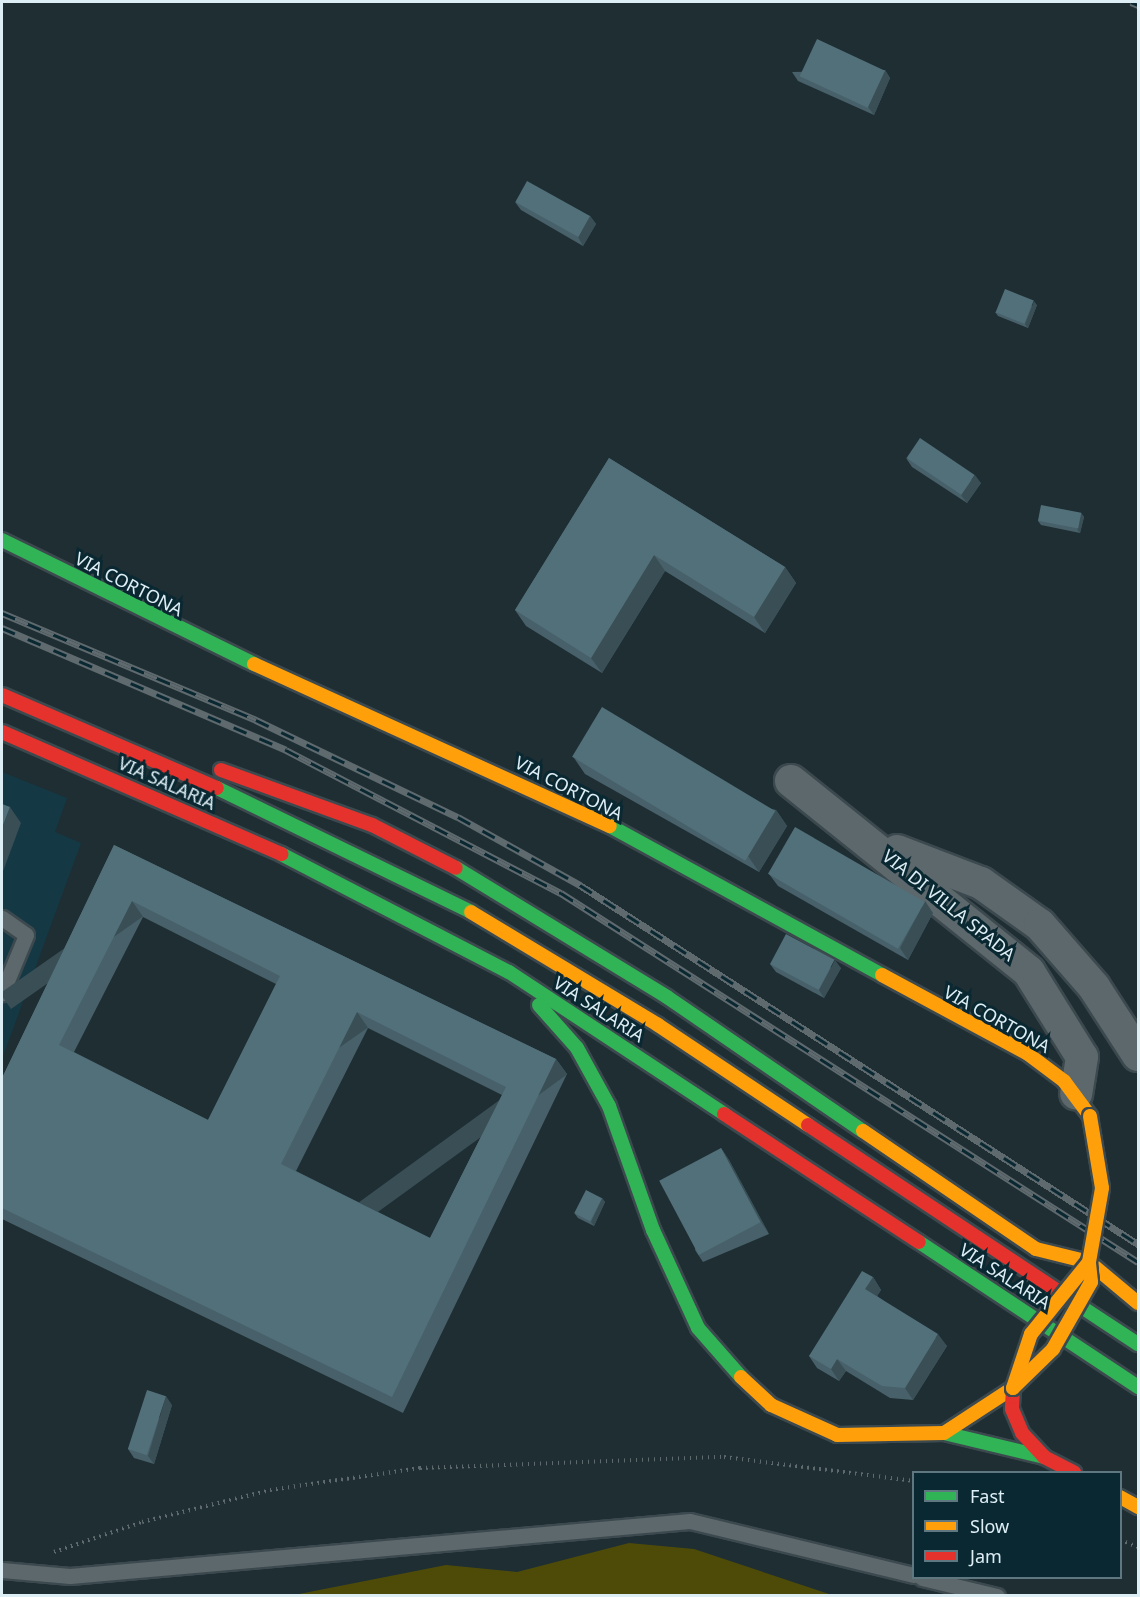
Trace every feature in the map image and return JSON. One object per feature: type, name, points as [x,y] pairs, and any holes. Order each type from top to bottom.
[{"type":"main road","name":"VIA CORTONA","points":[[2,540],[376,724],[560,799],[1028,1054],[1083,1105]]},
{"type":"main road","name":"VIA SALARIA","points":[[2,695],[146,754],[382,864],[560,965],[1138,1344]]},
{"type":"main road","name":"VIA SALARIA","points":[[2,732],[286,856],[509,972],[1138,1387]]},
{"type":"main road","points":[[146,754],[262,782],[330,807],[425,851],[534,912],[1036,1250],[1089,1262],[1138,1303]]},
{"type":"main road","points":[[509,972],[588,1066],[619,1128],[682,1296],[729,1366],[771,1405],[827,1432],[878,1438],[944,1433],[1044,1457],[1070,1471]]},
{"type":"main road","points":[[944,1433],[1013,1388],[1046,1358],[1075,1314],[1091,1282],[1089,1262],[1102,1196],[1083,1105]]},
{"type":"main road","points":[[1044,1457],[1014,1418],[1013,1388],[1030,1334],[1089,1262]]},
{"type":"main road","points":[[1122,1498],[1138,1507]]},
{"type":"street","name":"VIA DI VILLA SPADA","points":[[791,780],[872,842],[1029,972],[1082,1058],[1083,1105]]},
{"type":"street","name":"VIA DI VILLA SPADA","points":[[872,842],[962,873],[1010,899],[1057,941],[1138,1055]]},
{"type":"lane","points":[[2,918],[27,935],[2,993]]},
{"type":"lane","points":[[2,1570],[70,1576],[690,1521],[912,1575]]},
{"type":"lane","points":[[926,1579],[997,1596]]},
{"type":"path","points":[[45,1555],[142,1522],[270,1490],[420,1468],[724,1457],[912,1481]]},
{"type":"path","points":[[1122,1541],[1138,1547]]},
{"type":"shaded area","points":[[2,772],[67,798],[55,832],[81,843],[2,1059]]},
{"type":"shaded area","points":[[629,1543],[694,1549],[832,1595],[294,1595],[446,1565],[517,1572]]},
{"type":"building","points":[[817,39],[885,71],[868,108],[800,76]]},
{"type":"building","points":[[527,181],[590,216],[578,237],[515,202]]},
{"type":"building","points":[[1005,289],[1034,301],[1024,324],[996,312]]},
{"type":"building","points":[[920,438],[975,475],[961,495],[907,458]]},
{"type":"building","points":[[609,458],[785,567],[754,617],[654,555],[591,658],[515,610]]},
{"type":"building","points":[[1041,505],[1081,513],[1078,529],[1038,521]]},
{"type":"building","points":[[602,707],[775,811],[745,861],[572,757]]},
{"type":"building","points":[[2,804],[10,807],[2,828]]},
{"type":"building","points":[[795,827],[925,902],[898,949],[768,874]]},
{"type":"building","points":[[114,845],[556,1059],[392,1397],[2,1208],[2,1078]],"holes":[[[132,901],[280,976],[208,1120],[59,1045]],[[357,1012],[506,1087],[430,1238],[281,1164]]]},
{"type":"building","points":[[786,934],[835,960],[819,990],[770,964]]},
{"type":"building","points":[[721,1148],[760,1222],[699,1255],[659,1181]]},
{"type":"building","points":[[586,1190],[602,1198],[590,1221],[574,1213]]},
{"type":"building","points":[[862,1271],[873,1277],[865,1289],[938,1334],[905,1388],[882,1386],[837,1359],[831,1369],[809,1356]]},
{"type":"building","points":[[147,1390],[166,1396],[147,1455],[128,1449]]},
{"type":"railway","points":[[1131,2],[1138,5]]},
{"type":"railway","points":[[2,613],[256,720],[458,817],[580,885],[1138,1244]]},
{"type":"railway","points":[[2,628],[286,750],[561,893],[1138,1262]]},
{"type":"traffic: fast","points":[[2,540],[254,664]]},
{"type":"traffic: fast","points":[[217,788],[471,912]]},
{"type":"traffic: fast","points":[[610,826],[882,975]]},
{"type":"traffic: fast","points":[[281,854],[509,972],[724,1114]]},
{"type":"traffic: fast","points":[[456,868],[667,997],[863,1131]]},
{"type":"traffic: fast","points":[[539,1005],[577,1048],[609,1106],[653,1230],[698,1328],[741,1377]]},
{"type":"traffic: fast","points":[[919,1242],[1138,1387]]},
{"type":"traffic: fast","points":[[1074,1302],[1138,1344]]},
{"type":"traffic: fast","points":[[944,1433],[1044,1457]]},
{"type":"traffic: slow","points":[[254,664],[610,826]]},
{"type":"traffic: slow","points":[[471,912],[658,1025],[808,1125]]},
{"type":"traffic: slow","points":[[882,975],[1028,1054],[1064,1081],[1090,1116]]},
{"type":"traffic: slow","points":[[1013,1388],[1053,1349],[1091,1282],[1089,1262],[1102,1188],[1090,1116]]},
{"type":"traffic: slow","points":[[863,1131],[1036,1249],[1089,1262],[1138,1303]]},
{"type":"traffic: slow","points":[[1013,1388],[1031,1334],[1089,1262]]},
{"type":"traffic: slow","points":[[741,1377],[771,1405],[837,1435],[944,1433],[1013,1388]]},
{"type":"traffic: slow","points":[[1122,1498],[1138,1507]]},
{"type":"traffic: jam","points":[[2,695],[217,788]]},
{"type":"traffic: jam","points":[[2,732],[281,854]]},
{"type":"traffic: jam","points":[[221,770],[372,825],[456,868]]},
{"type":"traffic: jam","points":[[724,1114],[919,1242]]},
{"type":"traffic: jam","points":[[808,1125],[1074,1302]]},
{"type":"traffic: jam","points":[[1013,1388],[1012,1409],[1022,1433],[1044,1457],[1072,1471]]}]
